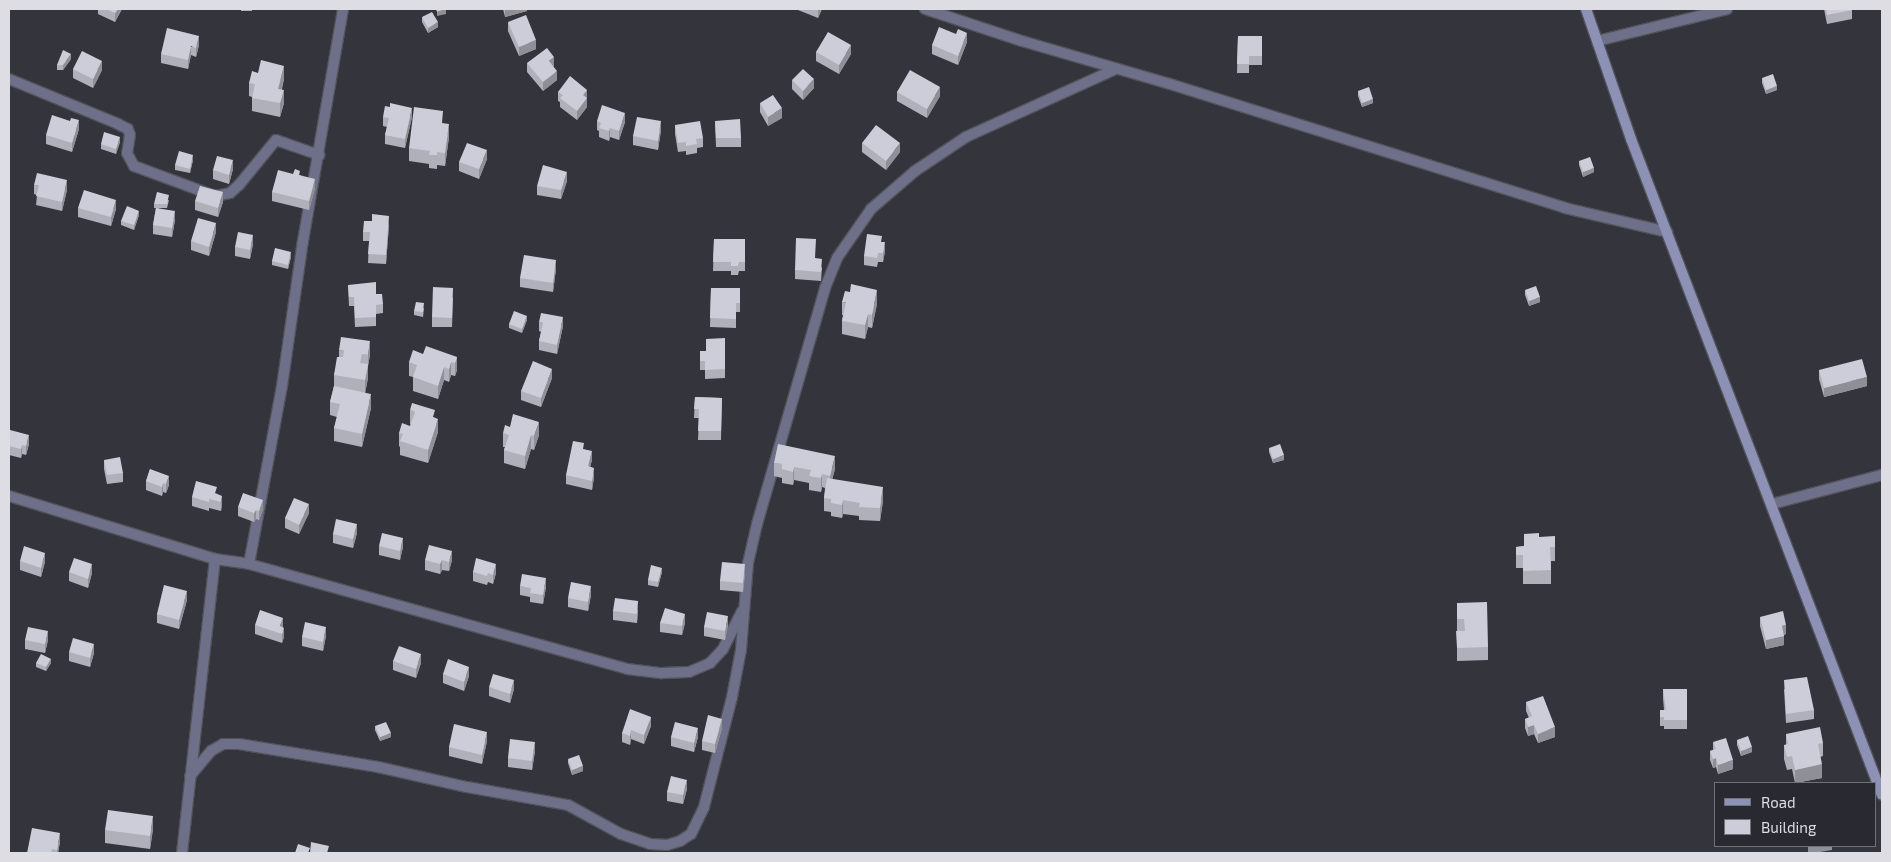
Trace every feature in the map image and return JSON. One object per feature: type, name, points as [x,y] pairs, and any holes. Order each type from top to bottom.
[{"type":"main road","points":[[1586,9],[1631,139],[1882,795]]},
{"type":"street","points":[[249,564],[284,377],[303,241],[319,155],[342,9]]},
{"type":"street","points":[[925,9],[1022,41],[1116,68],[1565,208],[1667,232]]},
{"type":"street","points":[[1597,41],[1727,9]]},
{"type":"street","points":[[190,776],[211,751],[223,744],[239,744],[378,768],[467,787],[568,805],[636,840],[667,845],[680,841],[692,834],[699,822],[717,758],[741,650],[748,563],[762,506],[826,288],[837,258],[851,235],[871,210],[915,170],[966,137],[1116,68]]},
{"type":"street","points":[[9,79],[123,127],[128,130],[130,135],[127,153],[134,166],[215,196],[230,193],[239,185],[276,140],[319,155]]},
{"type":"street","points":[[1772,504],[1882,475]]},
{"type":"street","points":[[9,496],[215,559],[249,564],[627,669],[662,673],[689,672],[710,663],[723,649],[744,607]]},
{"type":"street","points":[[182,853],[215,559]]},
{"type":"building","points":[[106,9],[118,9],[115,13]]},
{"type":"building","points":[[1826,9],[1852,9],[1852,10],[1827,15]]},
{"type":"building","points":[[432,12],[438,22],[428,28],[422,17]]},
{"type":"building","points":[[526,15],[536,40],[519,47],[508,22]]},
{"type":"building","points":[[939,27],[956,34],[958,29],[967,33],[958,56],[932,45]]},
{"type":"building","points":[[167,28],[199,36],[196,48],[191,46],[188,60],[161,54]]},
{"type":"building","points":[[828,32],[851,45],[839,65],[816,52]]},
{"type":"building","points":[[1238,36],[1262,36],[1262,56],[1249,56],[1249,64],[1237,64]]},
{"type":"building","points":[[547,48],[554,57],[549,61],[557,71],[543,82],[527,63]]},
{"type":"building","points":[[63,50],[71,54],[63,65],[57,65]]},
{"type":"building","points":[[82,51],[102,61],[93,79],[73,69]]},
{"type":"building","points":[[261,60],[284,66],[278,89],[284,90],[280,103],[252,98],[255,84],[249,83],[252,71],[258,73]]},
{"type":"building","points":[[803,69],[814,79],[803,91],[792,80]]},
{"type":"building","points":[[910,70],[940,87],[927,109],[897,92]]},
{"type":"building","points":[[1773,74],[1777,86],[1766,90],[1762,78]]},
{"type":"building","points":[[570,76],[587,90],[583,95],[587,98],[577,111],[560,98],[563,95],[558,92]]},
{"type":"building","points":[[1369,87],[1373,99],[1362,103],[1358,91]]},
{"type":"building","points":[[773,95],[782,108],[768,117],[760,103]]},
{"type":"building","points":[[390,103],[412,108],[405,139],[385,135],[389,118],[383,117],[385,106],[390,107]]},
{"type":"building","points":[[602,105],[625,113],[619,131],[610,128],[609,131],[599,128],[601,123],[597,121]]},
{"type":"building","points":[[414,107],[443,111],[442,123],[449,124],[445,153],[437,152],[437,155],[429,155],[430,151],[409,148]]},
{"type":"building","points":[[52,115],[70,121],[71,118],[79,120],[72,143],[46,135]]},
{"type":"building","points":[[637,117],[661,121],[658,141],[633,136]]},
{"type":"building","points":[[740,119],[741,138],[716,138],[715,121]]},
{"type":"building","points":[[700,121],[703,138],[696,139],[697,144],[686,146],[686,142],[678,143],[675,125]]},
{"type":"building","points":[[876,125],[900,143],[886,161],[862,143]]},
{"type":"building","points":[[104,132],[120,137],[116,149],[101,144]]},
{"type":"building","points":[[467,143],[487,150],[479,169],[459,162]]},
{"type":"building","points":[[179,151],[193,155],[190,169],[175,165]]},
{"type":"building","points":[[217,156],[233,160],[229,175],[213,170]]},
{"type":"building","points":[[1590,157],[1594,168],[1583,172],[1579,161]]},
{"type":"building","points":[[543,165],[567,172],[561,190],[537,186]]},
{"type":"building","points":[[295,169],[300,171],[299,175],[315,179],[309,201],[272,192],[278,170],[293,174]]},
{"type":"building","points":[[37,173],[67,180],[62,202],[36,196],[39,186],[34,185]]},
{"type":"building","points":[[200,186],[223,192],[218,208],[195,201]]},
{"type":"building","points":[[84,190],[116,200],[111,217],[78,208]]},
{"type":"building","points":[[157,192],[169,195],[167,204],[154,204]]},
{"type":"building","points":[[127,206],[139,211],[134,225],[121,221]]},
{"type":"building","points":[[156,208],[175,211],[172,228],[153,225]]},
{"type":"building","points":[[372,214],[389,216],[386,255],[368,254],[370,232],[363,232],[364,221],[372,221]]},
{"type":"building","points":[[198,218],[216,223],[209,247],[191,241]]},
{"type":"building","points":[[238,232],[253,235],[250,250],[235,247]]},
{"type":"building","points":[[867,234],[882,236],[881,242],[885,242],[883,253],[878,253],[877,258],[864,256]]},
{"type":"building","points":[[796,238],[816,239],[815,258],[822,259],[821,272],[795,270]]},
{"type":"building","points":[[714,239],[745,239],[745,262],[739,262],[738,266],[731,266],[731,262],[713,262]]},
{"type":"building","points":[[275,248],[291,252],[288,265],[272,261]]},
{"type":"building","points":[[524,255],[556,260],[553,283],[520,278]]},
{"type":"building","points":[[376,282],[376,294],[382,294],[383,304],[376,305],[376,317],[355,318],[354,297],[349,297],[348,285]]},
{"type":"building","points":[[851,284],[877,290],[872,315],[868,314],[865,325],[842,321],[846,302],[842,302],[845,291],[850,292]]},
{"type":"building","points":[[1536,286],[1540,297],[1529,301],[1525,290]]},
{"type":"building","points":[[433,287],[453,288],[452,318],[432,317]]},
{"type":"building","points":[[711,288],[740,288],[740,303],[736,303],[736,319],[710,318]]},
{"type":"building","points":[[416,302],[424,303],[423,312],[414,311]]},
{"type":"building","points":[[514,311],[527,316],[522,329],[509,324]]},
{"type":"building","points":[[541,313],[563,317],[557,345],[539,341],[543,323],[539,322]]},
{"type":"building","points":[[341,337],[370,341],[368,355],[362,354],[360,363],[368,364],[365,380],[334,375],[337,357],[343,357],[344,351],[339,350]]},
{"type":"building","points":[[725,338],[725,369],[705,370],[705,361],[700,361],[700,351],[706,351],[706,339]]},
{"type":"building","points":[[426,346],[457,357],[455,363],[451,362],[449,369],[444,367],[438,386],[413,377],[417,365],[409,362],[413,350],[423,354]]},
{"type":"building","points":[[1862,359],[1867,377],[1824,388],[1819,370]]},
{"type":"building","points":[[533,361],[552,369],[541,398],[521,391]]},
{"type":"building","points":[[334,386],[371,394],[362,434],[334,428],[340,404],[330,402]]},
{"type":"building","points":[[695,397],[722,398],[721,431],[698,431],[699,409],[694,409]]},
{"type":"building","points":[[412,403],[435,410],[433,417],[438,419],[428,450],[400,441],[403,434],[399,433],[402,423],[410,426],[415,412],[410,410]]},
{"type":"building","points":[[513,414],[539,422],[534,436],[531,435],[525,456],[504,450],[509,435],[503,433],[505,425],[510,427]]},
{"type":"building","points":[[10,430],[29,435],[26,446],[22,445],[21,449],[9,446]]},
{"type":"building","points":[[573,441],[584,443],[583,449],[592,451],[588,466],[594,468],[592,481],[566,475]]},
{"type":"building","points":[[778,444],[835,456],[830,476],[822,474],[821,478],[809,476],[811,470],[794,467],[793,472],[782,469],[782,464],[774,463]]},
{"type":"building","points":[[1280,444],[1284,455],[1273,459],[1269,448]]},
{"type":"building","points":[[120,457],[123,473],[107,475],[104,460]]},
{"type":"building","points":[[150,469],[169,476],[166,484],[163,483],[162,487],[146,481]]},
{"type":"building","points":[[827,478],[883,487],[880,508],[859,507],[860,503],[843,500],[842,505],[831,503],[831,499],[824,498]]},
{"type":"building","points":[[196,481],[217,487],[215,493],[222,496],[221,502],[209,499],[209,502],[192,497]]},
{"type":"building","points":[[243,493],[263,500],[259,511],[256,510],[254,513],[238,507]]},
{"type":"building","points":[[294,498],[309,504],[299,525],[285,518]]},
{"type":"building","points":[[336,519],[357,524],[353,539],[333,534]]},
{"type":"building","points":[[382,533],[403,538],[400,551],[379,546]]},
{"type":"building","points":[[1539,533],[1539,537],[1555,536],[1555,547],[1550,547],[1551,570],[1523,571],[1523,555],[1516,555],[1516,547],[1524,546],[1524,534]]},
{"type":"building","points":[[429,545],[452,551],[449,562],[442,560],[440,564],[425,560]]},
{"type":"building","points":[[24,546],[45,553],[41,568],[20,561]]},
{"type":"building","points":[[74,558],[92,564],[88,579],[69,572]]},
{"type":"building","points":[[476,558],[496,564],[493,575],[488,573],[487,576],[473,572]]},
{"type":"building","points":[[722,562],[745,564],[743,583],[720,581]]},
{"type":"building","points":[[651,565],[662,568],[658,582],[648,580]]},
{"type":"building","points":[[522,574],[546,578],[543,595],[530,593],[531,588],[520,586]]},
{"type":"building","points":[[571,582],[591,586],[588,602],[568,598]]},
{"type":"building","points":[[164,585],[187,591],[179,620],[157,614]]},
{"type":"building","points":[[615,598],[638,601],[637,614],[613,611]]},
{"type":"building","points":[[1487,602],[1488,647],[1457,648],[1456,631],[1465,631],[1464,619],[1457,619],[1457,603]]},
{"type":"building","points":[[665,608],[685,614],[682,626],[660,623]]},
{"type":"building","points":[[260,610],[283,618],[280,626],[284,628],[282,634],[255,625]]},
{"type":"building","points":[[1783,611],[1786,625],[1782,626],[1784,636],[1766,640],[1760,617]]},
{"type":"building","points":[[707,612],[728,616],[725,631],[704,627]]},
{"type":"building","points":[[305,622],[326,627],[323,642],[302,637]]},
{"type":"building","points":[[28,627],[48,631],[45,644],[25,640]]},
{"type":"building","points":[[73,638],[94,644],[90,658],[69,652]]},
{"type":"building","points":[[399,646],[421,654],[416,669],[393,661]]},
{"type":"building","points":[[41,654],[51,659],[46,667],[36,663]]},
{"type":"building","points":[[448,659],[469,667],[464,682],[443,674]]},
{"type":"building","points":[[493,674],[514,680],[510,694],[489,687]]},
{"type":"building","points":[[1807,677],[1814,710],[1786,714],[1784,680]]},
{"type":"building","points":[[1663,689],[1687,689],[1687,720],[1664,720],[1664,717],[1660,717],[1660,710],[1666,710]]},
{"type":"building","points":[[1543,696],[1555,727],[1538,734],[1534,725],[1528,727],[1525,719],[1532,716],[1526,702]]},
{"type":"building","points":[[630,709],[651,717],[644,735],[631,730],[630,736],[622,733]]},
{"type":"building","points":[[708,715],[722,719],[715,744],[702,741]]},
{"type":"building","points":[[386,722],[391,733],[380,737],[375,726]]},
{"type":"building","points":[[675,722],[698,728],[694,743],[671,737]]},
{"type":"building","points":[[454,724],[487,732],[482,755],[449,747]]},
{"type":"building","points":[[1820,727],[1823,743],[1818,744],[1822,764],[1795,770],[1792,756],[1787,757],[1784,745],[1788,744],[1786,734]]},
{"type":"building","points":[[1748,736],[1752,747],[1741,751],[1737,740]]},
{"type":"building","points":[[1726,738],[1733,760],[1718,765],[1716,758],[1713,759],[1710,751],[1716,749],[1713,742]]},
{"type":"building","points":[[510,739],[535,742],[532,761],[508,758]]},
{"type":"building","points":[[579,755],[583,766],[572,770],[568,759]]},
{"type":"building","points":[[671,776],[687,780],[683,795],[667,792]]},
{"type":"building","points":[[108,810],[153,816],[150,836],[105,830]]},
{"type":"building","points":[[32,828],[60,833],[57,850],[52,849],[51,853],[27,853]]},
{"type":"building","points":[[311,842],[329,846],[327,853],[310,853]]},
{"type":"building","points":[[298,844],[310,848],[308,853],[295,853]]}]
